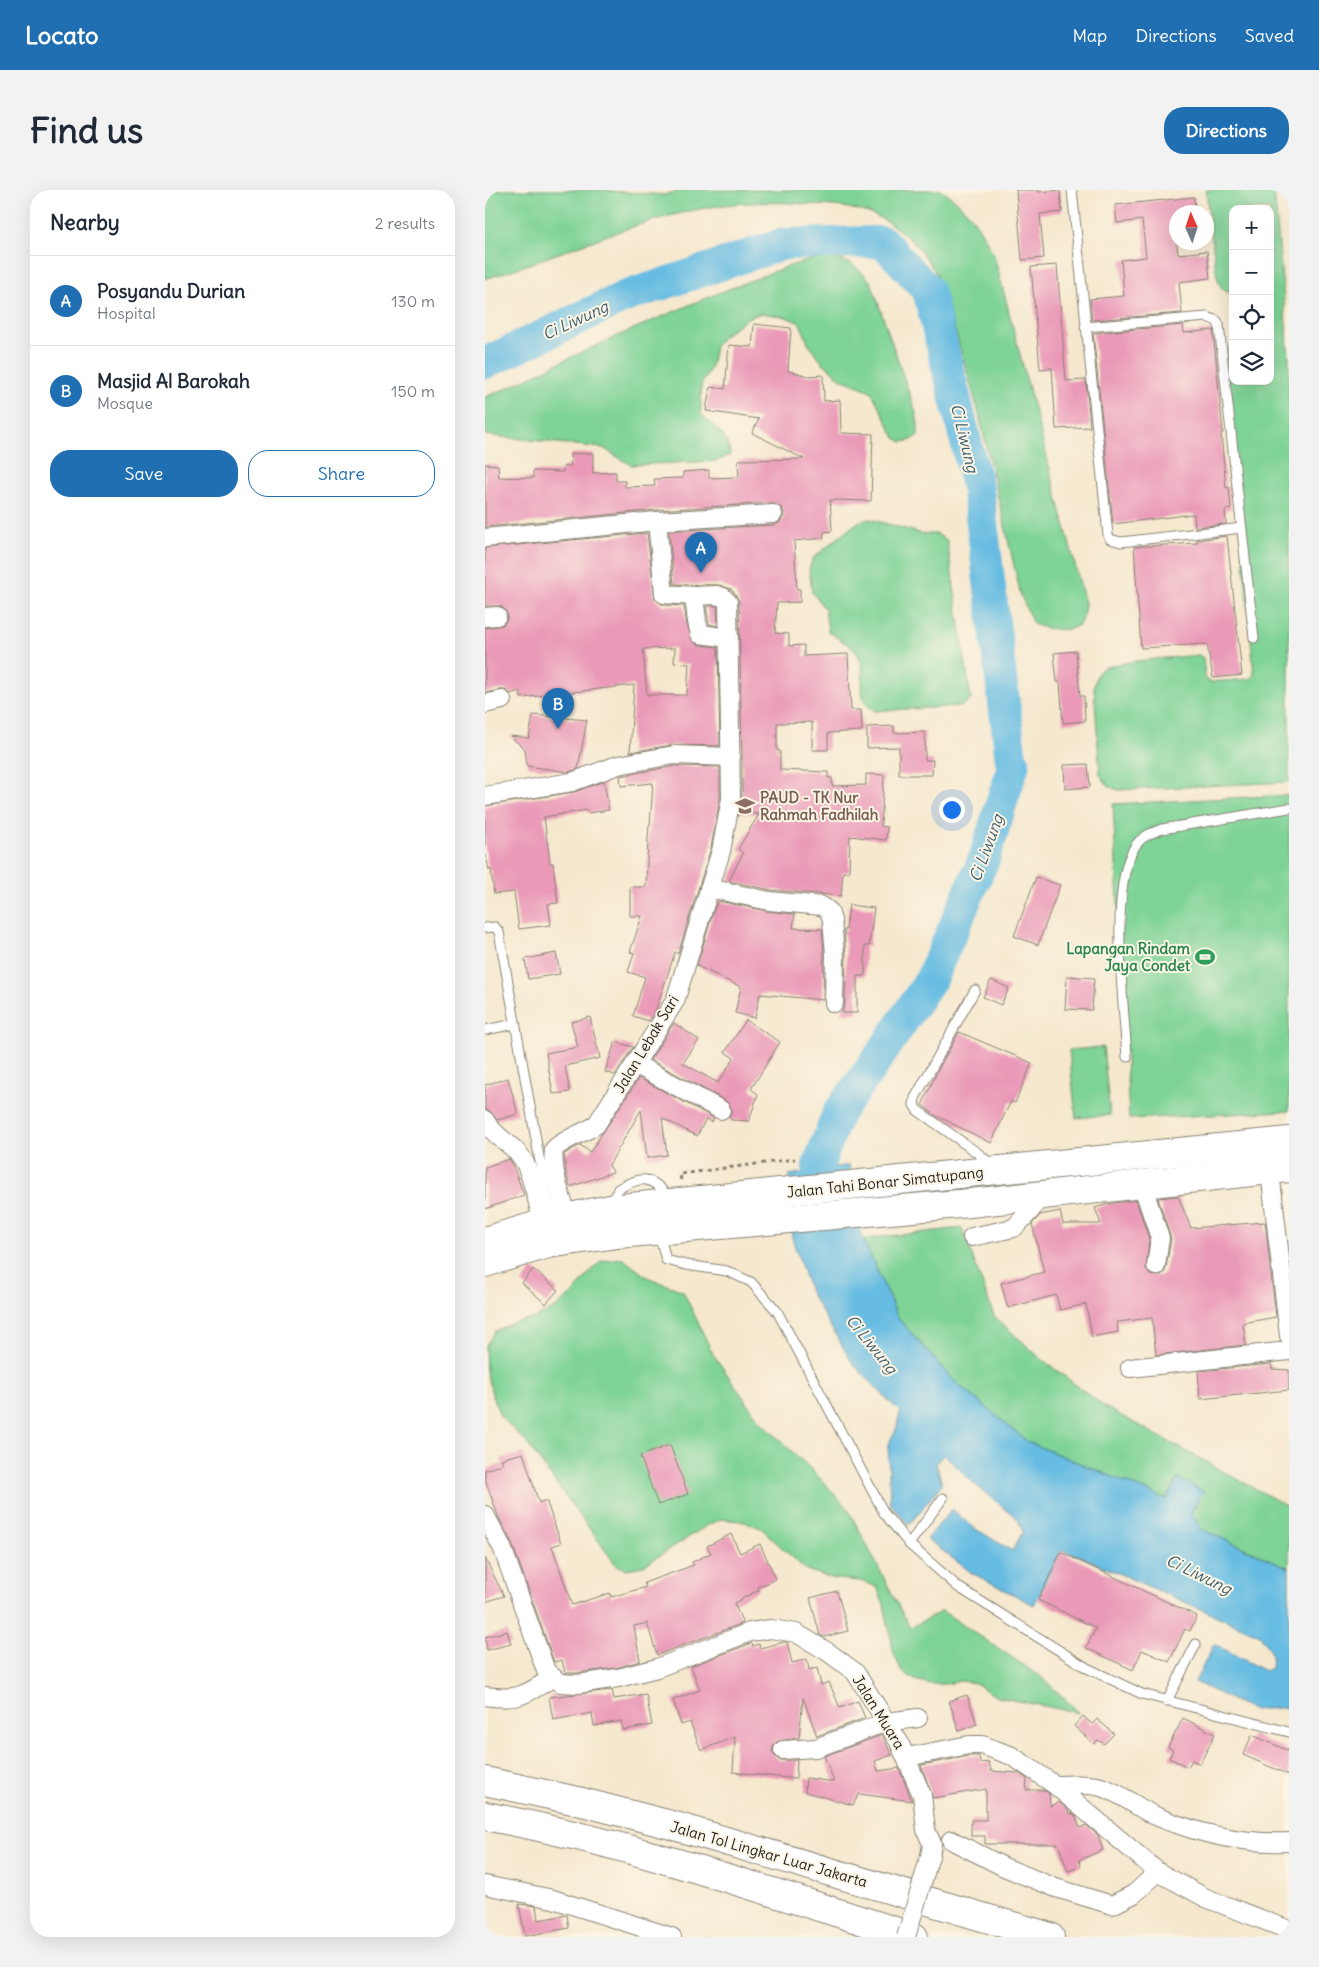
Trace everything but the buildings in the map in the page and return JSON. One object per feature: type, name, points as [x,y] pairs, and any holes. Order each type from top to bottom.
[{"type":"highway","name":"Jalan Tahi Bonar Simatupang","points":[[485,1241],[555,1220],[610,1209],[996,1170],[1277,1161]]},
{"type":"highway","name":"Jalan Tahi Bonar Simatupang","points":[[485,1263],[548,1244],[618,1234],[1041,1196],[1142,1184],[1277,1161]]},
{"type":"highway","name":"Jalan Tol Lingkar Luar Jakarta","points":[[485,1781],[582,1802],[675,1826],[1050,1937]]},
{"type":"highway","points":[[485,1816],[573,1835],[666,1861],[914,1937]]},
{"type":"street","points":[[485,538],[657,521],[773,514]]},
{"type":"street","points":[[657,521],[664,594],[694,596],[700,634],[729,638]]},
{"type":"street","name":"Jalan Lebak Sari","points":[[555,1220],[558,1189],[553,1156],[554,1149],[564,1141],[583,1134],[596,1125],[675,1001],[727,827],[731,799],[728,602],[723,597],[716,595],[694,596]]},
{"type":"street","points":[[485,796],[572,782],[618,765],[674,754],[731,757]]},
{"type":"street","points":[[709,888],[769,901],[822,906],[829,911],[832,920],[835,954],[834,1003]]},
{"type":"street","points":[[635,1064],[721,1110]]},
{"type":"street","points":[[485,1120],[489,1128],[511,1147],[524,1162],[555,1220]]},
{"type":"street","points":[[1277,1161],[1289,1336]]},
{"type":"street","points":[[1142,1184],[1160,1238],[1156,1266]]},
{"type":"street","points":[[971,1237],[1015,1228],[1041,1196]]},
{"type":"street","points":[[1129,1368],[1289,1351]]},
{"type":"street","points":[[485,1515],[502,1547],[546,1671],[552,1678],[524,1695],[514,1698],[505,1699],[485,1696]]},
{"type":"street","name":"Jalan Muara","points":[[552,1678],[560,1683],[578,1684],[618,1678],[657,1668],[742,1634],[771,1629],[796,1633],[828,1652],[855,1672],[907,1758],[969,1745],[982,1745],[1012,1756],[1055,1785],[1158,1872],[1206,1898],[1289,1930]]},
{"type":"street","points":[[783,1750],[816,1748],[886,1722],[918,1718]]},
{"type":"street","points":[[906,1937],[932,1844],[926,1830],[922,1795],[907,1758]]},
{"type":"street","points":[[1055,1785],[1082,1784],[1101,1787],[1157,1817],[1210,1833],[1264,1843],[1289,1842]]},
{"type":"street","points":[[951,1840],[1004,1868],[1056,1888],[1112,1905],[1135,1894],[1158,1872]]},
{"type":"street","points":[[485,1885],[553,1899],[672,1937]]},
{"type":"lane","points":[[1072,190],[1085,327],[1108,535],[1110,539],[1121,542],[1242,528]]},
{"type":"lane","points":[[1085,327],[1207,317],[1217,320],[1254,638]]},
{"type":"lane","points":[[1127,1057],[1120,921],[1126,864],[1135,846],[1146,836],[1162,829],[1289,808]]},
{"type":"lane","points":[[485,928],[495,927],[499,932],[545,1190],[555,1220]]},
{"type":"lane","points":[[975,990],[915,1098],[914,1105],[917,1110],[979,1154],[996,1170]]},
{"type":"lane","points":[[485,1030],[515,1024]]},
{"type":"lane","points":[[659,1230],[666,1260],[727,1271],[751,1282],[777,1311],[884,1513],[909,1544],[958,1587],[1087,1668],[1141,1694],[1289,1732]]},
{"type":"lane","points":[[909,1544],[943,1498]]},
{"type":"lane","points":[[1167,1701],[1196,1644]]},
{"type":"path","points":[[689,1202],[680,1174],[795,1159]]},
{"type":"green space","points":[[485,190],[601,190],[664,195],[681,190],[941,190],[951,197],[972,218],[994,255],[1085,603],[1079,624],[1073,628],[1061,629],[1033,624],[1021,596],[979,414],[943,289],[937,275],[919,249],[896,228],[869,213],[845,207],[781,203],[730,204],[658,219],[485,279]]},
{"type":"green space","points":[[1206,190],[1274,190],[1289,359],[1289,782],[1119,790],[1108,785],[1100,774],[1094,686],[1102,669],[1119,664],[1199,655],[1203,658],[1205,677],[1209,682],[1250,679],[1254,674],[1225,354],[1229,347],[1229,385],[1274,385],[1274,205],[1229,205],[1229,293],[1219,283],[1216,272],[1213,250],[1214,205],[1208,205]]},
{"type":"green space","points":[[827,257],[852,265],[871,282],[916,413],[918,435],[912,440],[902,442],[895,438],[871,391],[841,379],[821,361],[809,345],[800,323],[786,317],[762,313],[749,317],[724,335],[715,346],[711,367],[701,385],[701,414],[720,432],[729,448],[730,455],[717,461],[631,465],[603,448],[485,435],[485,397],[628,331],[714,295],[792,265]]},
{"type":"green space","points":[[870,519],[923,534],[937,534],[947,541],[971,699],[962,706],[875,711],[868,706],[862,694],[862,666],[858,654],[828,631],[825,609],[812,592],[809,570],[813,558],[858,522]]},
{"type":"green space","name":"Lapangan Rindam Jaya Condet","points":[[1289,795],[1289,1111],[1129,1119],[1113,804]]},
{"type":"green space","points":[[1103,1047],[1110,1115],[1076,1118],[1069,1050]]},
{"type":"green space","points":[[962,1228],[994,1316],[1039,1357],[1105,1407],[1289,1507],[1289,1568],[1201,1529],[1191,1513],[1178,1478],[1166,1499],[1028,1442],[953,1380],[898,1318],[863,1239]]},
{"type":"green space","points":[[622,1258],[647,1277],[683,1291],[713,1354],[759,1420],[817,1475],[848,1509],[910,1628],[942,1611],[1040,1676],[1080,1713],[997,1697],[974,1683],[961,1681],[931,1684],[915,1680],[902,1672],[894,1654],[884,1604],[877,1587],[861,1581],[835,1579],[806,1570],[761,1528],[741,1521],[721,1519],[706,1526],[643,1566],[627,1569],[616,1565],[526,1442],[501,1417],[494,1401],[486,1371],[485,1347],[495,1331],[515,1322],[535,1318],[557,1307],[575,1291],[601,1261]]},
{"type":"water","points":[[849,1165],[863,1239],[898,1318],[953,1380],[1028,1442],[1166,1499],[1178,1478],[1203,1491],[1191,1513],[1201,1529],[1289,1568],[1289,1707],[1253,1710],[1195,1682],[1214,1644],[1265,1671],[1271,1668],[1272,1655],[1260,1635],[1079,1556],[1061,1550],[1034,1605],[972,1573],[927,1539],[952,1509],[971,1526],[1012,1551],[1023,1532],[1018,1519],[973,1483],[944,1454],[936,1463],[942,1484],[909,1525],[890,1503],[888,1444],[896,1430],[900,1412],[853,1364],[810,1292],[792,1238],[789,1175]]},
{"type":"waterway","name":"Ci Liwung","points":[[485,363],[624,297],[783,244],[883,242],[928,290],[978,490],[1011,760],[1014,763],[984,859],[931,979],[872,1067],[838,1113],[818,1166],[819,1214]]},
{"type":"place","name":"Posyandu Durian","points":[[701,573]]},
{"type":"place","name":"Masjid Al Barokah","points":[[558,729]]},
{"type":"place","name":"PAUD - TK Nur Rahmah Fadhilah","points":[[745,806]]},
{"type":"place","name":"Lapangan Rindam Jaya Condet","points":[[1205,957]]}]
